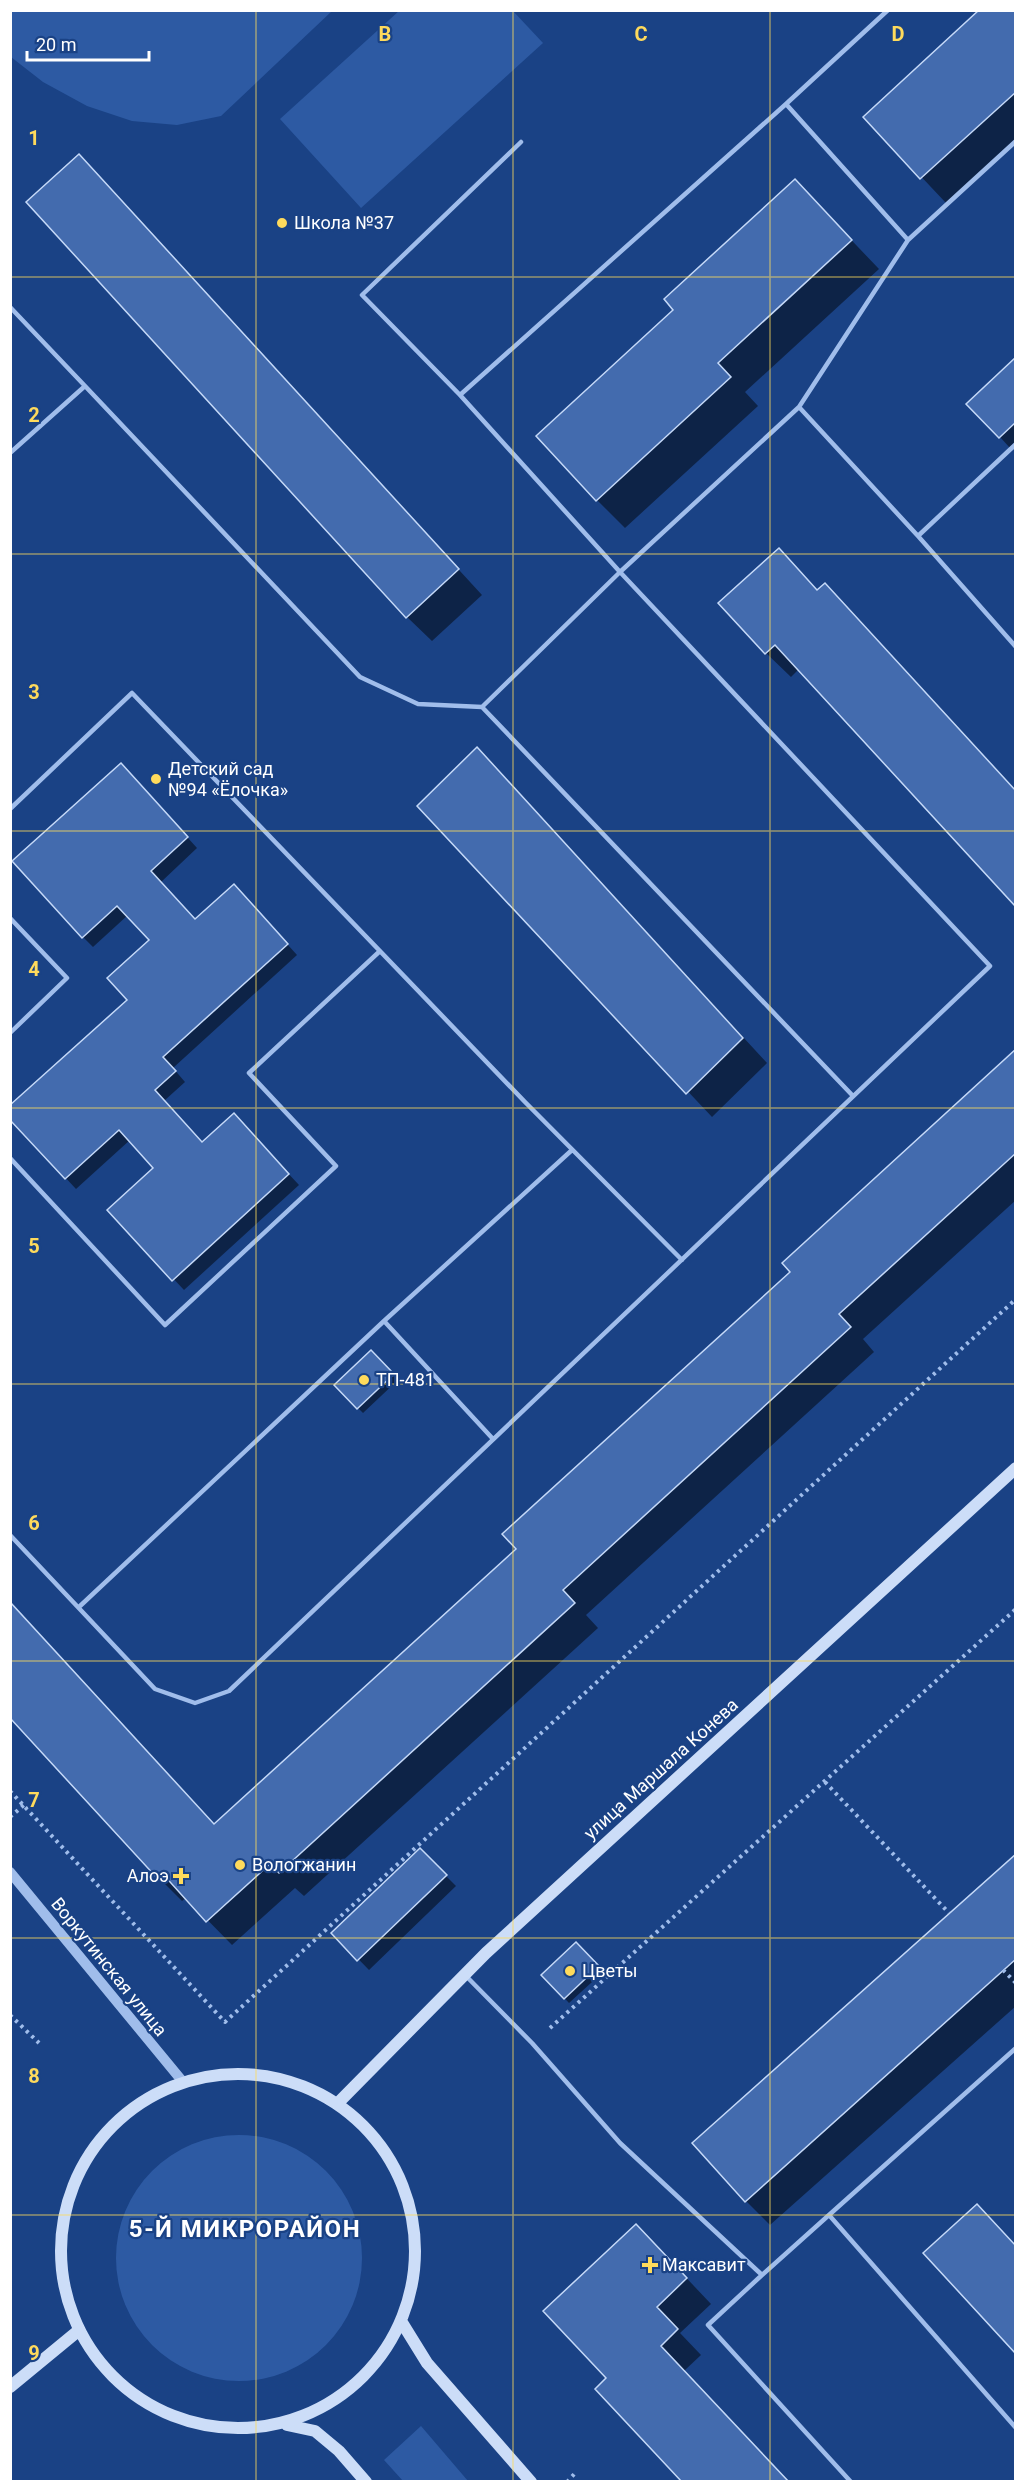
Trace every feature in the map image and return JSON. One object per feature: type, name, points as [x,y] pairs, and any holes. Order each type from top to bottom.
[{"type":"main road","name":"улица Маршала Конева","points":[[337,2104],[464,1974],[1013,1474]]},
{"type":"main road","points":[[228,2074],[274,2077],[317,2092],[337,2104],[361,2123],[381,2146],[397,2173],[408,2201],[414,2231],[416,2262],[411,2292],[401,2321],[385,2350],[365,2376],[339,2397],[297,2420],[280,2424],[248,2428],[216,2427],[185,2421],[155,2408],[129,2391],[105,2369],[78,2331],[66,2299],[60,2250],[62,2226],[75,2179],[101,2138],[118,2120],[158,2092],[183,2082],[228,2074]]},
{"type":"main road","points":[[401,2321],[426,2363],[531,2481]]},
{"type":"main road","points":[[10,2387],[78,2331]]},
{"type":"main road","points":[[280,2424],[315,2431],[339,2451],[366,2481]]},
{"type":"street","name":"Воркутинская улица","points":[[10,1872],[183,2082]]},
{"type":"lane","points":[[460,395],[888,10]]},
{"type":"lane","points":[[786,104],[908,240]]},
{"type":"lane","points":[[482,707],[620,572],[799,407],[908,240],[1016,141]]},
{"type":"lane","points":[[10,1536],[155,1689],[195,1703],[229,1692],[990,966],[620,572],[460,395],[362,296],[521,142]]},
{"type":"lane","points":[[10,307],[360,677],[418,704],[482,707],[853,1096]]},
{"type":"lane","points":[[10,453],[85,386]]},
{"type":"lane","points":[[799,407],[1016,647]]},
{"type":"lane","points":[[918,536],[1016,444]]},
{"type":"lane","points":[[10,809],[132,693],[572,1150],[682,1260]]},
{"type":"lane","points":[[10,918],[67,978],[10,1033]]},
{"type":"lane","points":[[10,1158],[165,1325],[336,1166],[249,1073],[380,951]]},
{"type":"lane","points":[[79,1607],[384,1321],[572,1150]]},
{"type":"lane","points":[[384,1321],[493,1439]]},
{"type":"lane","points":[[464,1974],[532,2043],[620,2143],[762,2275]]},
{"type":"lane","points":[[851,2481],[708,2325],[1016,2048]]},
{"type":"lane","points":[[829,2215],[1016,2428]]},
{"type":"path","points":[[10,1791],[225,2022],[1016,1299]]},
{"type":"path","points":[[532,2043],[1016,1609]]},
{"type":"path","points":[[825,1782],[949,1913]]},
{"type":"path","points":[[10,1817],[24,1805]]},
{"type":"path","points":[[1003,1970],[1016,1983]]},
{"type":"path","points":[[10,2015],[39,2043]]},
{"type":"path","points":[[567,2481],[577,2471]]},
{"type":"shaded area","points":[[10,11],[332,11],[221,116],[177,125],[132,121],[87,106],[43,82],[11,57]]},
{"type":"shaded area","points":[[399,11],[513,11],[543,43],[361,208],[280,119]]},
{"type":"shaded area","points":[[239,2135],[263,2138],[286,2145],[307,2156],[326,2171],[341,2190],[352,2211],[359,2234],[362,2258],[359,2282],[352,2305],[341,2326],[326,2345],[307,2360],[286,2371],[263,2378],[239,2381],[215,2378],[192,2371],[171,2360],[152,2345],[137,2326],[126,2305],[119,2282],[116,2258],[119,2234],[126,2211],[137,2190],[152,2171],[171,2156],[192,2145],[215,2138]]},
{"type":"shaded area","points":[[421,2426],[468,2481],[403,2481],[384,2460]]},
{"type":"building","points":[[979,10],[1016,10],[1016,92],[920,179],[863,117]]},
{"type":"building","points":[[79,154],[459,569],[406,618],[26,202]]},
{"type":"building","points":[[795,179],[852,240],[718,363],[731,377],[596,501],[536,436],[673,310],[664,299]]},
{"type":"building","points":[[1016,357],[1016,422],[999,438],[966,404]]},
{"type":"building","points":[[779,548],[817,590],[825,583],[1016,791],[1016,907],[775,645],[765,654],[718,603]]},
{"type":"building","points":[[477,747],[743,1038],[686,1094],[417,806]]},
{"type":"building","points":[[121,763],[188,837],[151,871],[195,919],[234,884],[288,944],[163,1057],[176,1071],[155,1090],[202,1142],[234,1113],[289,1174],[172,1281],[107,1210],[153,1168],[119,1130],[65,1179],[10,1120],[10,1105],[127,1000],[107,978],[149,940],[117,906],[82,938],[12,861]]},
{"type":"building","points":[[1016,1049],[1016,1153],[839,1314],[851,1327],[563,1590],[575,1603],[279,1873],[270,1864],[206,1922],[162,1873],[157,1878],[10,1718],[10,1602],[214,1824],[516,1549],[502,1534],[790,1272],[782,1263]]},
{"type":"building","name":"ТП-481","points":[[371,1350],[394,1374],[357,1409],[334,1385]]},
{"type":"building","points":[[420,1848],[447,1875],[357,1961],[331,1933]]},
{"type":"building","points":[[1016,1854],[1016,1959],[745,2202],[692,2143]]},
{"type":"building","name":"Цветы","points":[[576,1942],[599,1966],[564,1999],[541,1975]]},
{"type":"building","points":[[977,2204],[1016,2246],[1016,2354],[923,2253]]},
{"type":"building","points":[[636,2224],[687,2278],[657,2307],[678,2329],[661,2346],[789,2482],[682,2482],[595,2389],[606,2378],[543,2311]]},
{"type":"place","name":"Школа №37","points":[[282,223]]},
{"type":"place","name":"Детский сад №94 «Ёлочка»","points":[[156,779]]},
{"type":"place","name":"ТП-481","points":[[364,1380]]},
{"type":"place","name":"Вологжанин","points":[[240,1865]]},
{"type":"place","name":"Алоэ","points":[[181,1876]]},
{"type":"place","name":"Цветы","points":[[570,1971]]},
{"type":"place","name":"Максавит","points":[[650,2265]]},
{"type":"district","name":"5-Й МИКРОРАЙОН","points":[[245,2229]]}]
